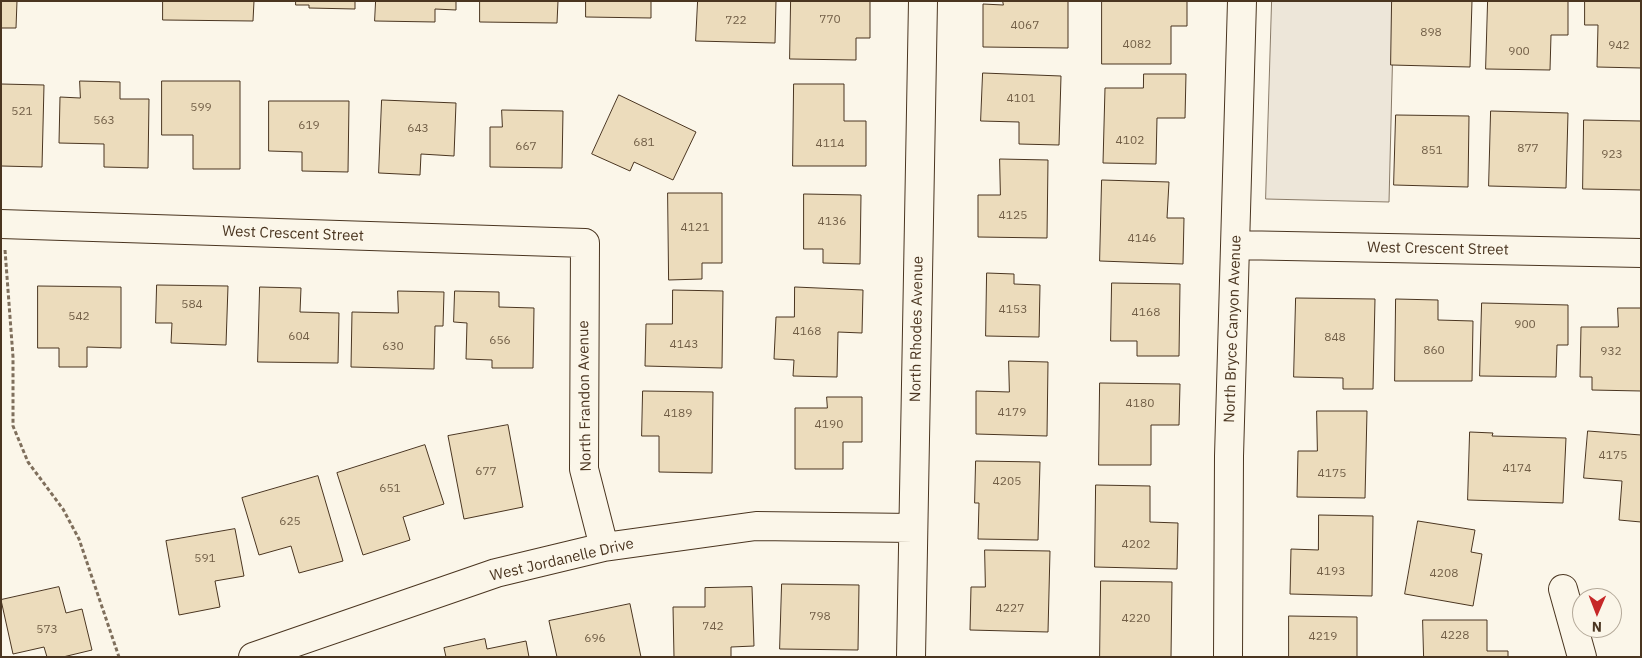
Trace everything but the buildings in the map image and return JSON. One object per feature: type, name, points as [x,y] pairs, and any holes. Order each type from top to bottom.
[{"type":"street","name":"North Rhodes Avenue","points":[[911,657],[923,1]]},
{"type":"street","name":"North Bryce Canyon Avenue","points":[[1228,657],[1229,456],[1242,1]]},
{"type":"street","name":"West Crescent Street","points":[[3,237],[585,243]]},
{"type":"street","name":"North Frandon Avenue","points":[[585,243],[584,469],[604,547]]},
{"type":"street","name":"West Crescent Street","points":[[1236,244],[1641,253]]},
{"type":"street","name":"West Jordanelle Drive","points":[[252,657],[496,573],[604,547],[756,526],[913,528]]},
{"type":"street","points":[[1563,589],[1582,657]]},
{"type":"path","points":[[3,237],[13,357],[13,426],[28,462],[63,510],[79,540],[119,657]]},
{"type":"shaded area","points":[[1272,1],[1394,1],[1389,202],[1266,199]]}]
